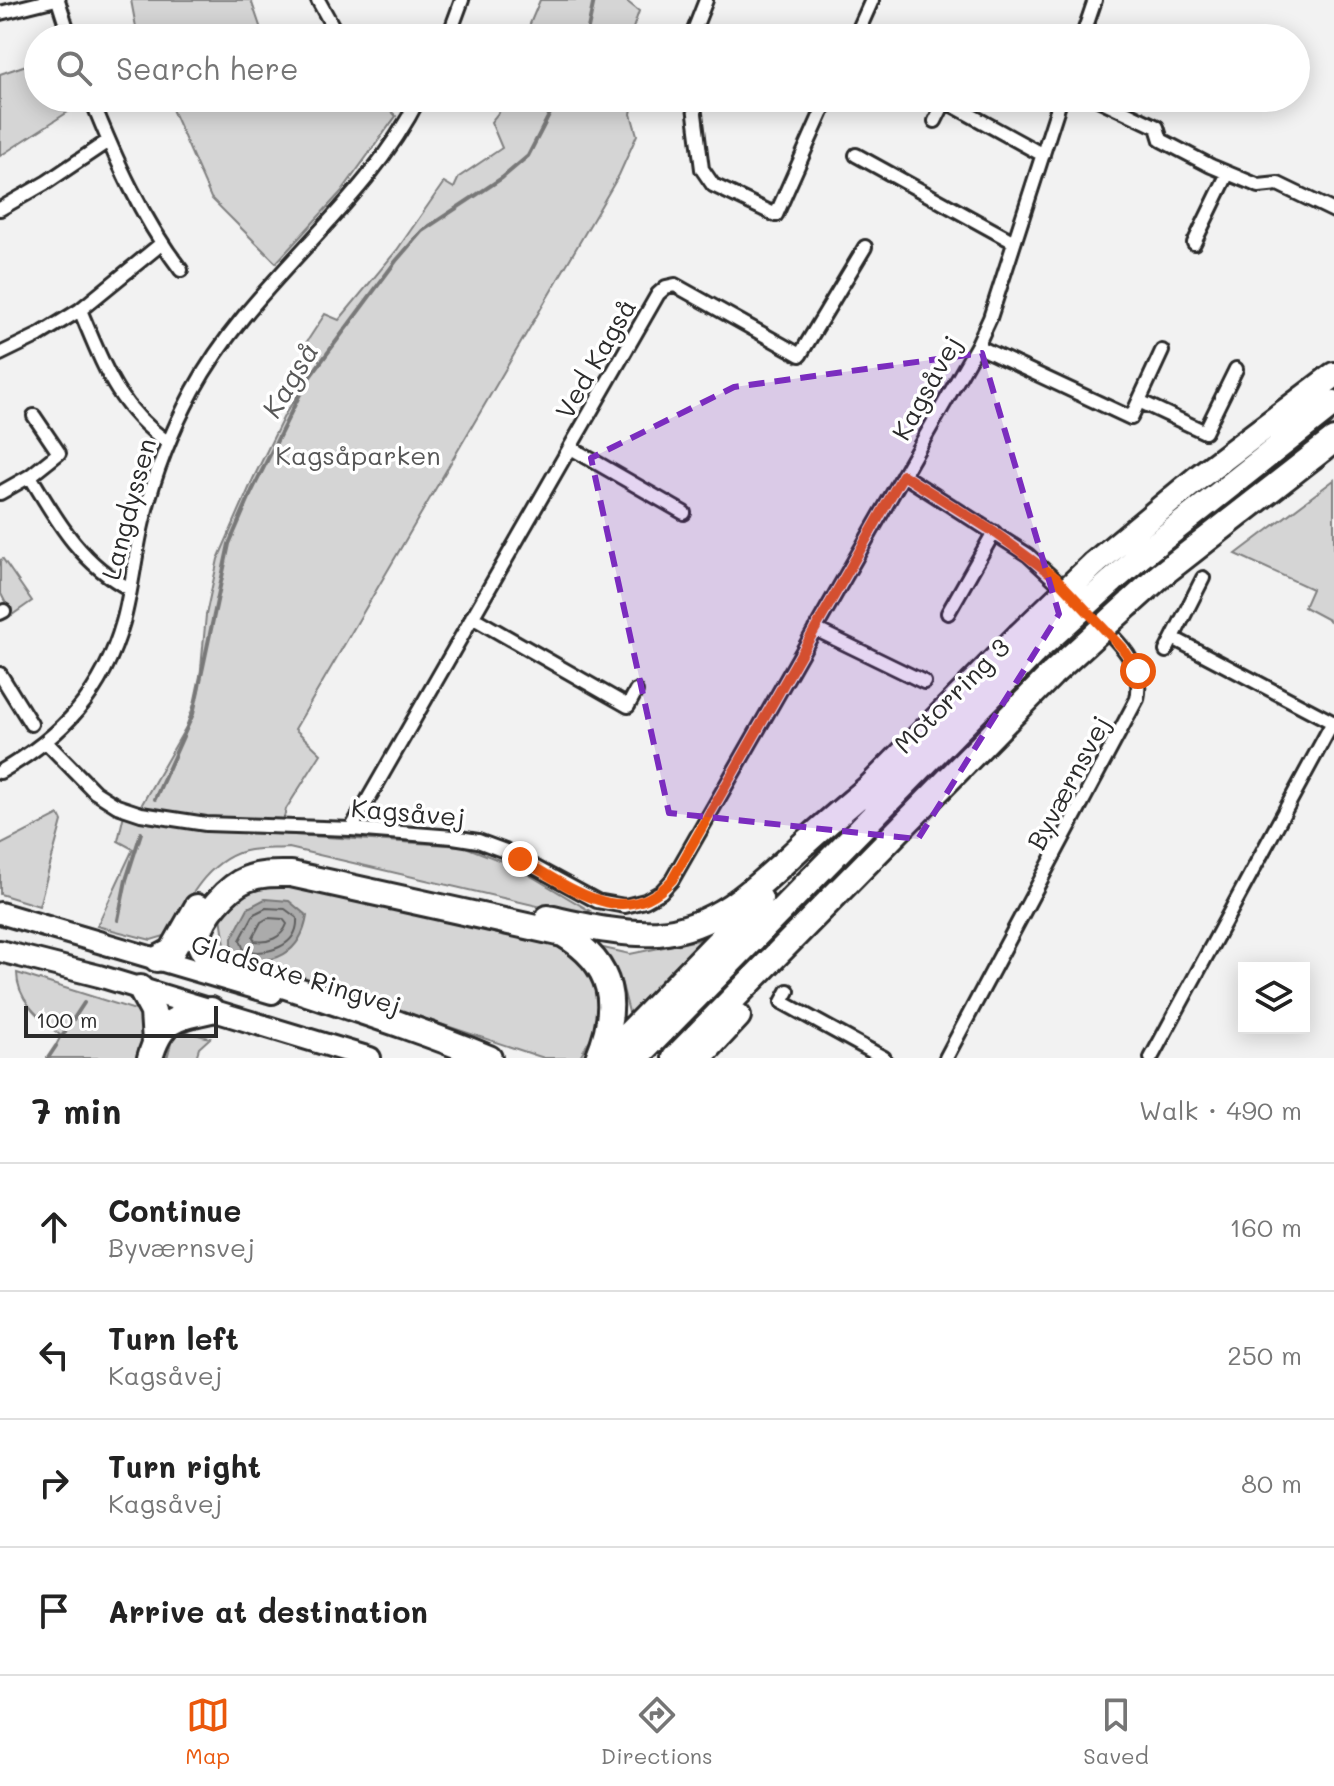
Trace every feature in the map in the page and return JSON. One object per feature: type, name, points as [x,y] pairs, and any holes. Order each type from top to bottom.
[{"type":"highway","points":[[157,959],[172,951],[198,904],[221,877],[246,861],[271,859],[302,862],[617,933],[660,933],[693,926],[722,913],[753,890],[1027,644],[1094,564],[1199,477],[1334,375]]},
{"type":"highway","name":"Motorring 3","points":[[636,1057],[1027,644],[1111,582],[1334,403]]},
{"type":"highway","points":[[675,1058],[1052,674],[1161,575],[1334,440]]},
{"type":"highway","points":[[605,1058],[873,784]]},
{"type":"highway","points":[[699,1058],[805,943],[866,863]]},
{"type":"highway","points":[[489,1058],[400,1024],[208,959],[200,946],[201,929],[228,890],[246,879],[263,874],[291,874],[563,934],[596,959],[609,987],[611,1018],[598,1058]]},
{"type":"highway","points":[[140,988],[153,1012],[152,1050]]},
{"type":"highway","points":[[152,1050],[168,1022],[211,1010]]},
{"type":"main road","name":"Gladsaxe Ringvej","points":[[0,913],[370,1024],[467,1058]]},
{"type":"main road","points":[[0,951],[99,976],[370,1058]]},
{"type":"street","points":[[0,13],[55,0],[64,24]]},
{"type":"street","points":[[318,0],[331,24]]},
{"type":"street","points":[[453,24],[462,0]]},
{"type":"street","points":[[697,24],[706,0]]},
{"type":"street","points":[[861,24],[872,0]]},
{"type":"street","points":[[1086,24],[1091,2]]},
{"type":"street","points":[[97,112],[108,141],[161,244],[181,270]]},
{"type":"street","name":"Langdyssen","points":[[0,772],[47,743],[82,706],[98,681],[116,643],[142,523],[167,442],[194,388],[233,330],[341,209],[390,146],[410,112]]},
{"type":"street","points":[[695,112],[702,169],[713,185],[776,215],[822,112]]},
{"type":"street","points":[[935,121],[940,112]]},
{"type":"street","points":[[965,112],[1043,155]]},
{"type":"street","name":"Kagsåvej","points":[[47,743],[95,792],[117,806],[141,814],[206,824],[351,829],[453,837],[478,841],[505,851],[597,901],[625,906],[645,901],[661,892],[672,880],[977,346],[990,318],[1057,112]]},
{"type":"street","points":[[1125,112],[1157,127],[1161,140],[1259,186],[1278,184],[1334,217]]},
{"type":"street","points":[[0,209],[108,141]]},
{"type":"street","points":[[856,155],[1014,242]]},
{"type":"street","points":[[1194,243],[1228,173]]},
{"type":"street","points":[[0,354],[80,310],[161,244]]},
{"type":"street","name":"Ved Kagså","points":[[351,829],[658,294],[666,287],[675,285],[800,355],[865,247]]},
{"type":"street","points":[[80,310],[116,390],[147,428],[167,442]]},
{"type":"street","points":[[977,346],[1131,418],[1162,351]]},
{"type":"street","points":[[1139,401],[1205,432],[1236,369]]},
{"type":"street","points":[[0,493],[30,476],[59,453],[34,416]]},
{"type":"street","name":"Ved Kagså","points":[[571,448],[684,513]]},
{"type":"street","name":"Byværnsvej","points":[[903,475],[994,532],[1055,577],[1131,659],[1138,671],[1140,686],[1130,716],[946,1058]]},
{"type":"street","points":[[30,476],[82,555],[108,579],[130,589]]},
{"type":"street","points":[[948,613],[994,532]]},
{"type":"street","points":[[1166,651],[1203,578]]},
{"type":"street","points":[[472,617],[628,706],[636,691]]},
{"type":"street","points":[[815,629],[924,682]]},
{"type":"street","points":[[1151,1058],[1333,722],[1173,638]]},
{"type":"street","points":[[0,674],[31,724]]},
{"type":"street","points":[[788,991],[782,1002],[884,1058]]},
{"type":"highlighted area","points":[[982,353],[1059,614],[918,839],[669,813],[591,458],[734,387]]},
{"type":"green space","points":[[131,0],[251,0],[259,24],[135,24]]},
{"type":"green space","points":[[540,0],[625,0],[639,11],[634,24],[530,24]]},
{"type":"green space","points":[[24,66],[24,112],[68,112],[0,156],[0,74]]},
{"type":"green space","points":[[173,112],[392,112],[396,116],[341,192],[276,263],[211,198]]},
{"type":"green space","name":"Kagsåparken","points":[[499,112],[631,112],[637,135],[619,175],[295,729],[321,754],[286,809],[280,834],[463,846],[514,866],[590,911],[580,916],[289,848],[250,850],[222,862],[200,883],[168,935],[151,940],[97,926],[133,849],[118,841],[124,814],[142,804],[186,727],[199,690],[206,615],[218,559],[285,414],[320,361],[304,346],[325,314],[339,320],[397,250],[444,182],[454,188],[459,177],[502,148],[491,122]]},
{"type":"green space","points":[[1334,480],[1334,623],[1304,607],[1312,589],[1236,554]]},
{"type":"green space","points":[[3,559],[32,601],[12,615],[0,592],[0,560]]},
{"type":"green space","points":[[59,815],[62,821],[39,906],[0,894],[0,845]]},
{"type":"green space","points":[[274,880],[508,928],[571,950],[591,972],[599,1003],[595,1031],[579,1058],[544,1058],[226,953],[220,909],[247,887]]},
{"type":"green space","points":[[703,939],[630,1016],[621,981],[599,947],[630,954]]},
{"type":"green space","points":[[17,973],[142,1012],[149,1026],[138,1058],[49,1058],[61,1036],[26,1001]]},
{"type":"green space","points":[[175,1029],[210,1038],[199,1048],[196,1058],[167,1058]]},
{"type":"water","points":[[265,899],[289,901],[307,916],[304,929],[292,948],[284,954],[264,960],[239,957],[232,947],[232,938],[248,908]]},
{"type":"waterway","name":"Kagså","points":[[589,24],[594,0]]},
{"type":"waterway","name":"Kagså","points":[[155,799],[193,714],[229,544],[306,382],[422,231],[502,178],[528,156],[551,112]]},
{"type":"waterway","name":"Kagså","points":[[118,920],[126,880],[141,833]]},
{"type":"waterway","name":"Kagså","points":[[63,1035],[84,1003]]},
{"type":"waterway","name":"Kagså","points":[[48,1058],[56,1046]]},
{"type":"route","points":[[520,859],[597,901],[625,906],[645,901],[661,892],[672,880],[903,475],[994,532],[1055,577],[1122,648],[1138,671]]}]
